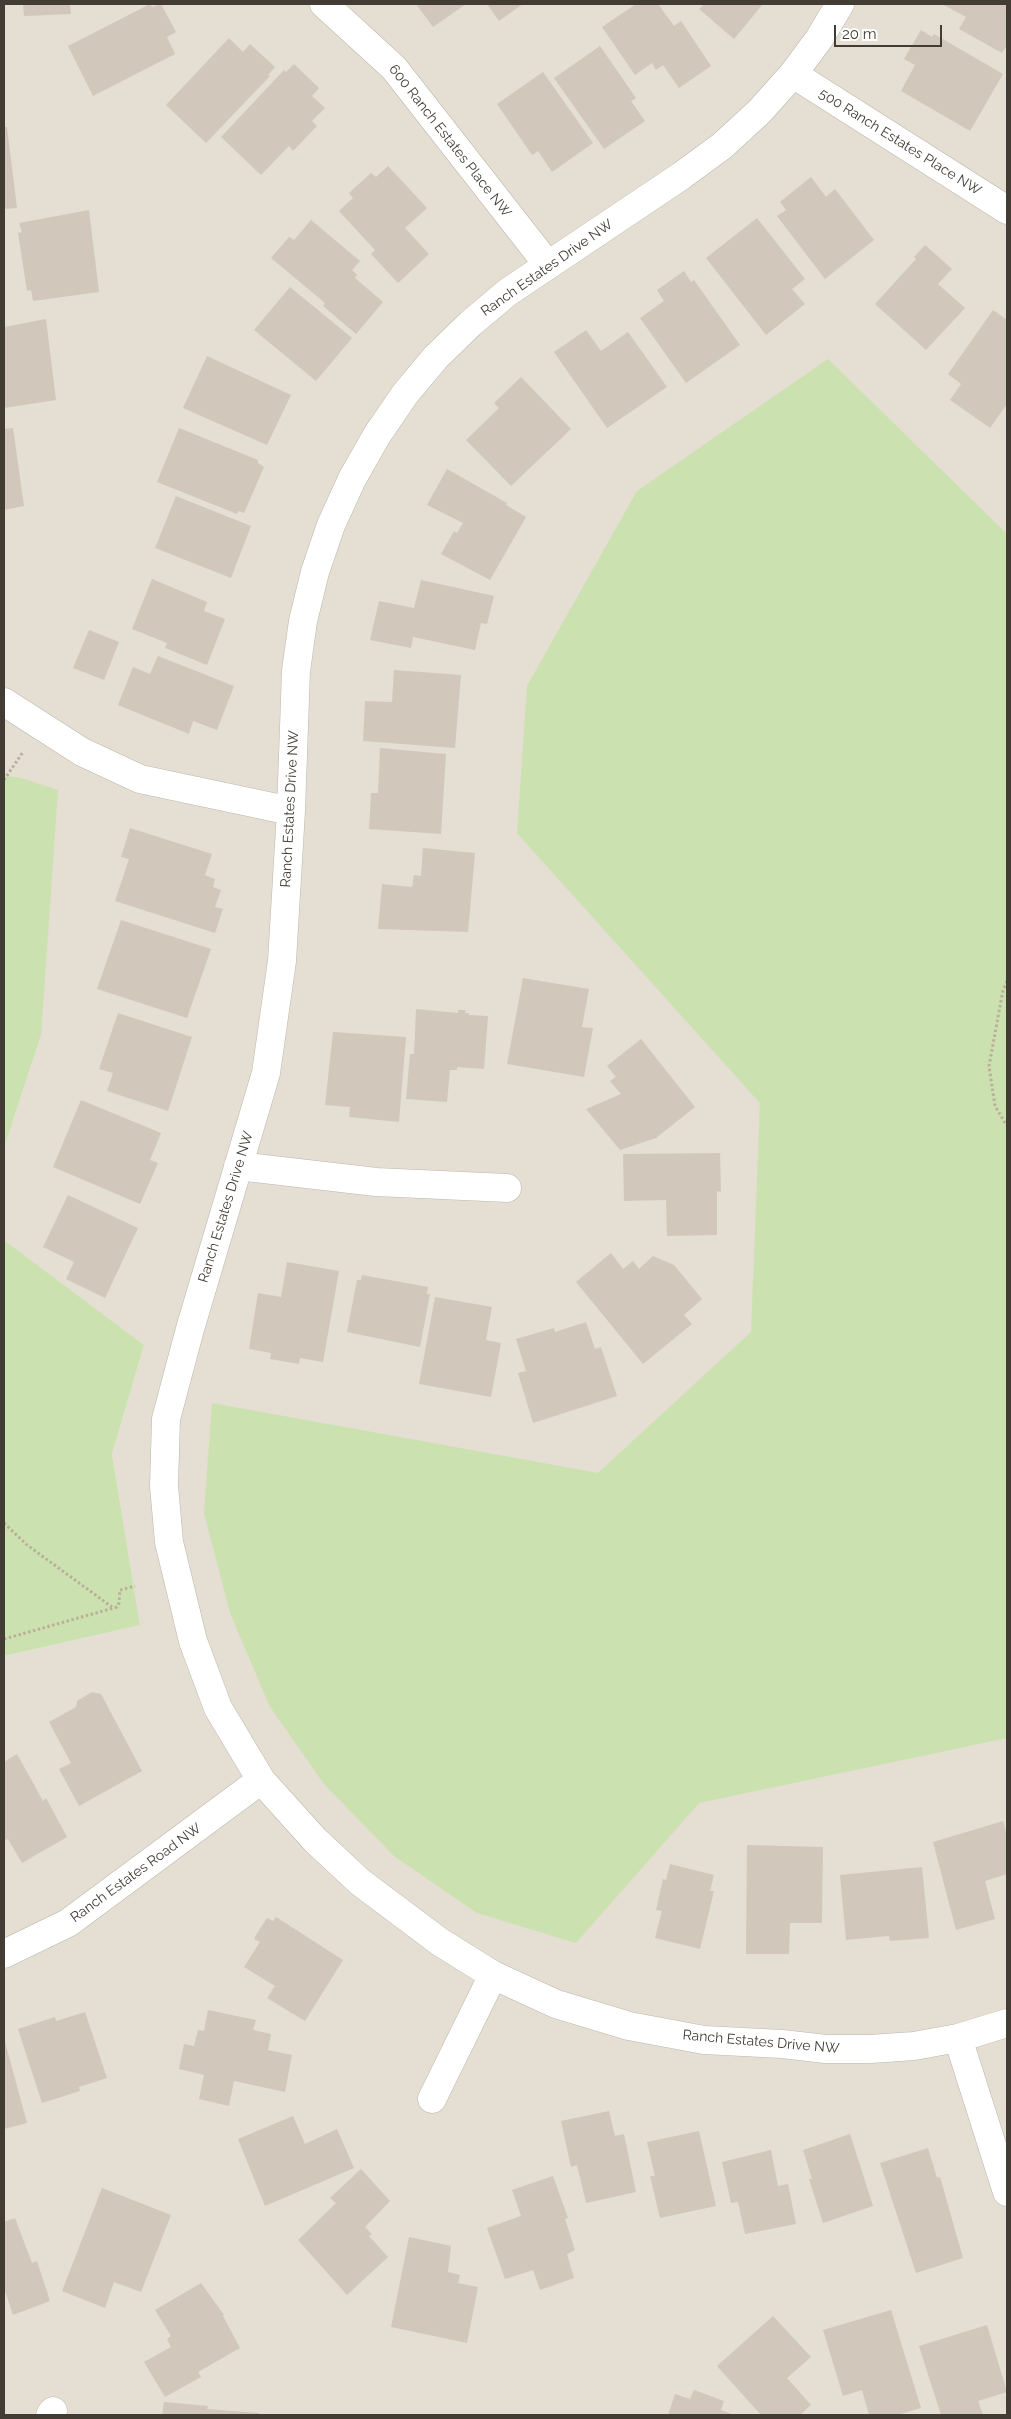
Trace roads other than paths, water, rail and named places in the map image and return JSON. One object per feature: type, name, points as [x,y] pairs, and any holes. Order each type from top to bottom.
[{"type":"street","name":"600 Ranch Estates Place NW","points":[[324,4],[394,68],[548,265]]},
{"type":"street","name":"Ranch Estates Drive NW","points":[[840,4],[819,39],[793,74],[759,112],[722,146],[682,176],[508,292],[471,323],[436,357],[405,394],[377,435],[352,479],[328,533],[315,572],[303,621],[296,671],[291,811],[282,961],[266,1073],[190,1328],[166,1419],[164,1486],[169,1542],[192,1641],[218,1708],[261,1780],[315,1840],[360,1882],[440,1942],[493,1975],[556,2004],[629,2026],[704,2040],[782,2044],[826,2049],[870,2050],[914,2046],[958,2038],[1007,2023]]},
{"type":"street","name":"500 Ranch Estates Place NW","points":[[793,74],[1007,210]]},
{"type":"street","points":[[4,702],[82,752],[140,779],[291,811]]},
{"type":"street","points":[[238,1166],[376,1182],[507,1188]]},
{"type":"street","name":"Ranch Estates Road NW","points":[[4,1954],[68,1923],[261,1780]]},
{"type":"street","points":[[432,2099],[493,1975]]},
{"type":"street","points":[[958,2038],[1007,2192]]}]
